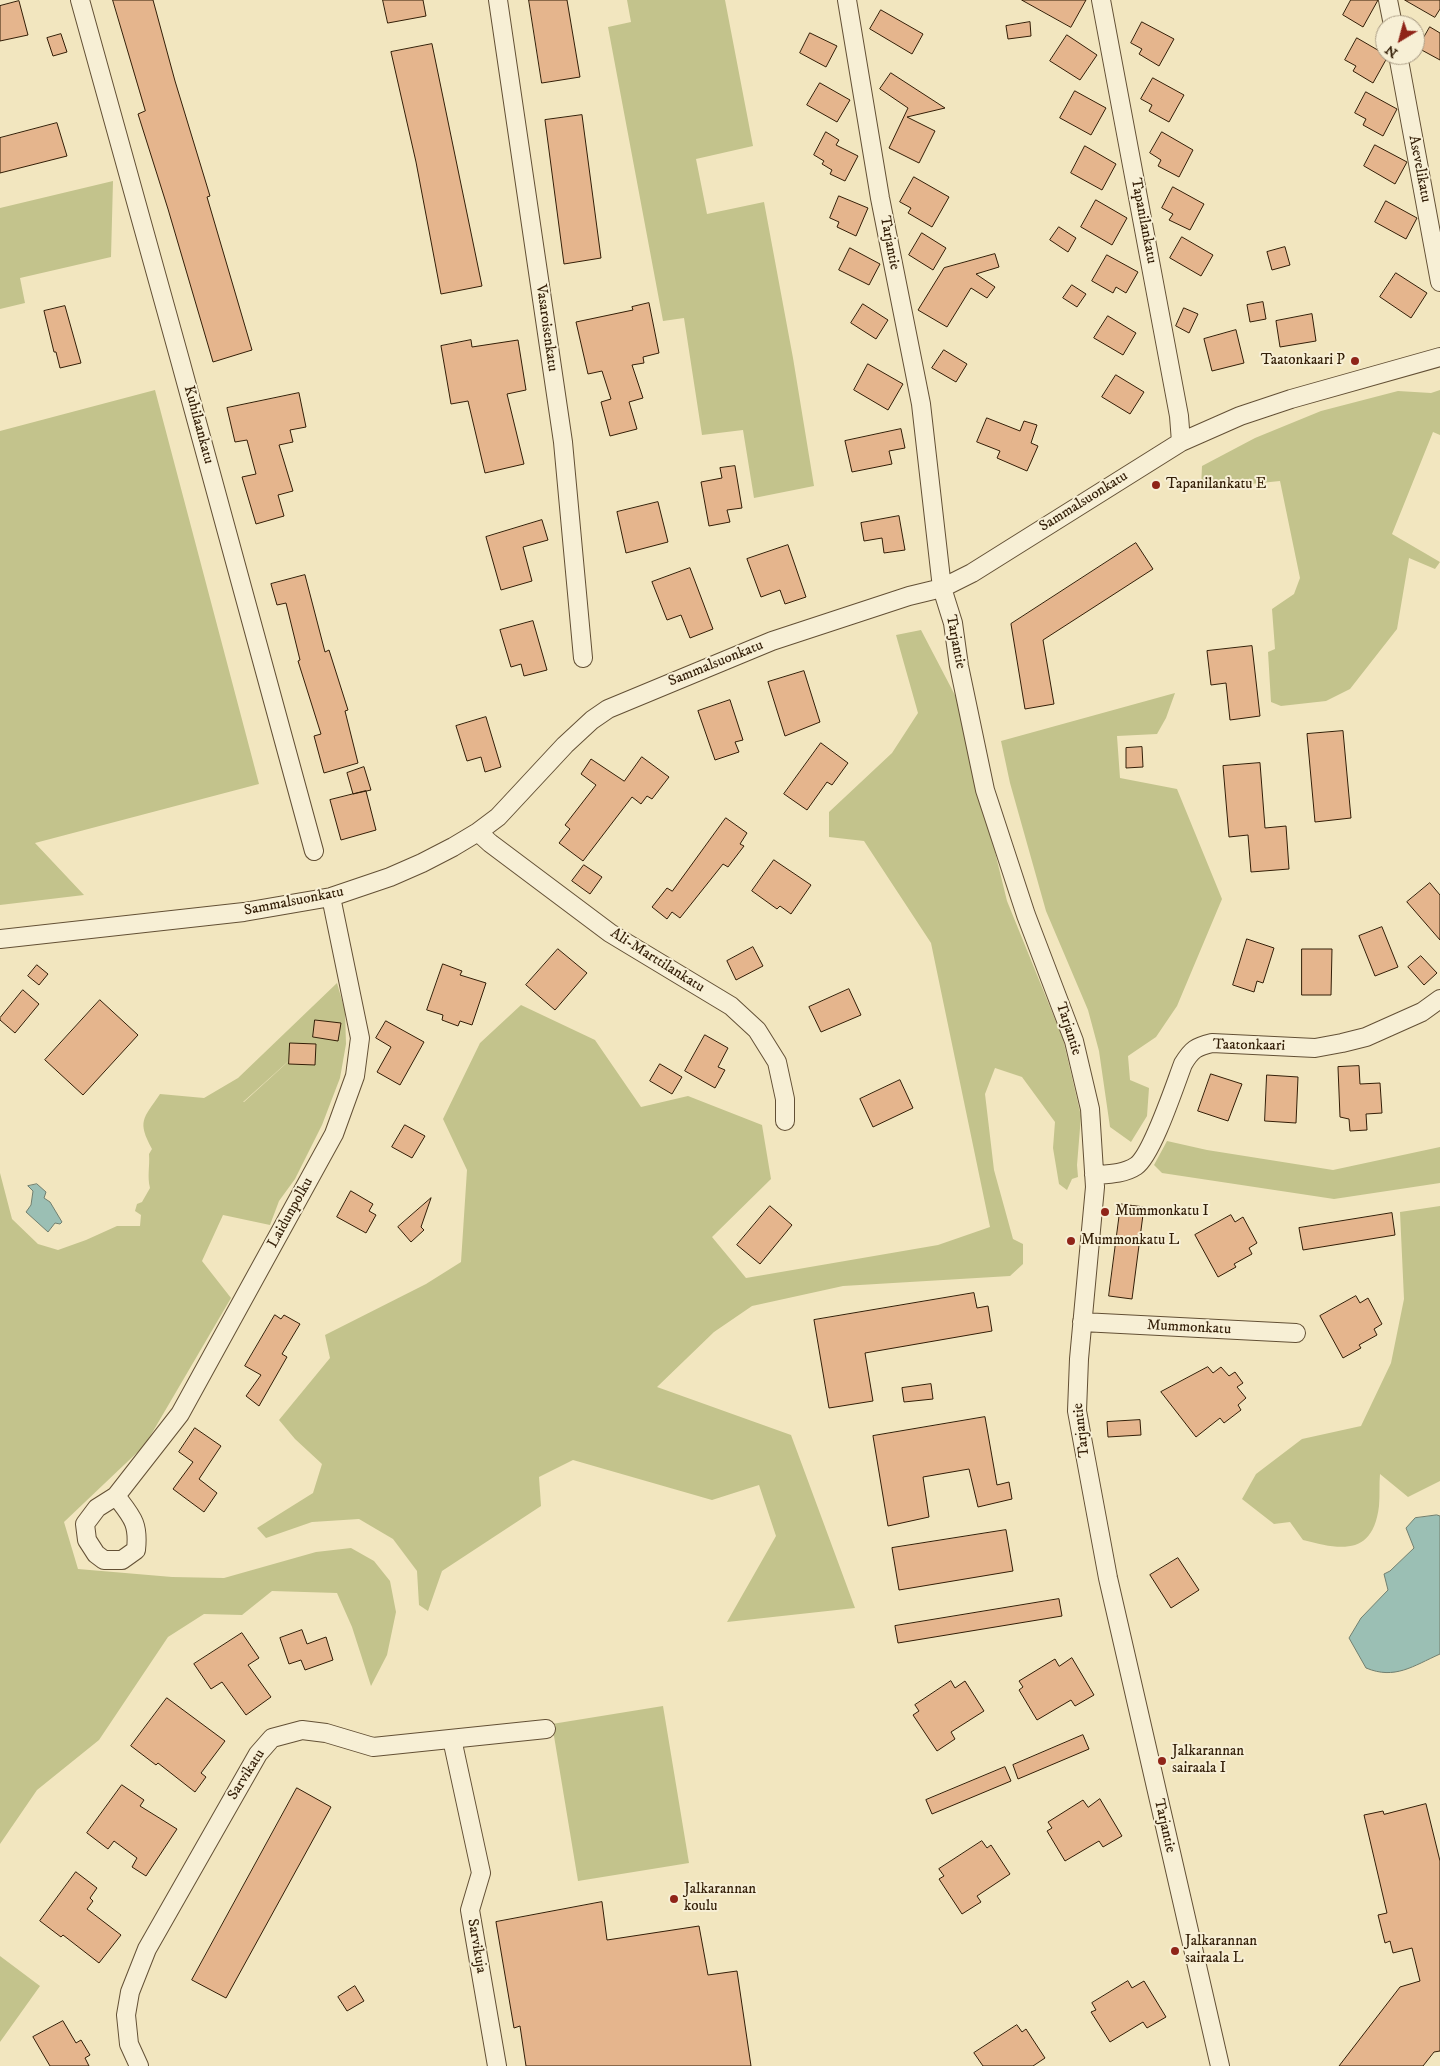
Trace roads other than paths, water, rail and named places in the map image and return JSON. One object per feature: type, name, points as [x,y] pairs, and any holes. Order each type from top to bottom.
[{"type":"street","name":"Kuhilaankatu","points":[[80,0],[314,851]]},
{"type":"street","name":"Vasaroisenkatu","points":[[498,0],[563,442],[584,658]]},
{"type":"street","name":"Tarjantie","points":[[847,0],[880,198],[921,404],[942,588],[953,623],[985,790],[1026,915],[1074,1041],[1090,1110],[1094,1175],[1078,1360],[1077,1411],[1110,1588],[1220,2066]]},
{"type":"street","name":"Tapanilankatu","points":[[1101,0],[1180,416],[1181,442]]},
{"type":"street","points":[[1388,0],[1391,15]]},
{"type":"street","name":"Asevelikatu","points":[[1400,65],[1440,282]]},
{"type":"street","name":"Sammalsuonkatu","points":[[0,939],[244,912],[331,897],[390,877],[422,863],[478,832],[498,817],[564,744],[608,708],[772,641],[909,596],[942,588],[972,573],[1181,442],[1240,416],[1291,399],[1440,357]]},
{"type":"street","name":"Ali-Marttilankatu","points":[[478,832],[610,933],[731,1006],[757,1030],[777,1062],[785,1099],[784,1121]]},
{"type":"street","name":"Laidunpolku","points":[[116,1496],[180,1414],[334,1134],[349,1093],[355,1076],[360,1038],[331,897]]},
{"type":"street","name":"Taatonkaari","points":[[1094,1175],[1127,1171],[1138,1165],[1155,1134],[1183,1064],[1188,1054],[1196,1048],[1212,1043],[1315,1048],[1342,1044],[1366,1037],[1414,1016],[1440,999]]},
{"type":"street","name":"Mummonkatu","points":[[1082,1322],[1296,1333]]},
{"type":"street","name":"Sarvikatu","points":[[139,2066],[129,2044],[126,2015],[130,1992],[147,1949],[258,1754],[272,1738],[302,1730],[326,1733],[372,1747],[546,1729]]},
{"type":"street","name":"Sarvikuja","points":[[452,1739],[481,1873],[470,1910],[497,2066]]},
{"type":"water","points":[[37,1184],[46,1192],[44,1198],[50,1202],[62,1222],[60,1224],[55,1223],[48,1232],[26,1212],[31,1205],[33,1191],[28,1186]]},
{"type":"water","points":[[1440,1516],[1440,1654],[1412,1667],[1395,1672],[1386,1673],[1366,1668],[1349,1638],[1361,1618],[1388,1590],[1384,1574],[1390,1571],[1414,1548],[1406,1528],[1415,1518]]},
{"type":"place","name":"Taatonkaari P","points":[[1355,361]]},
{"type":"place","name":"Tapanilankatu E","points":[[1156,485]]},
{"type":"place","name":"Mummonkatu I","points":[[1105,1212]]},
{"type":"place","name":"Mummonkatu L","points":[[1071,1241]]},
{"type":"place","name":"Jalkarannan sairaala I","points":[[1162,1761]]},
{"type":"place","name":"Jalkarannan koulu","points":[[674,1899]]},
{"type":"place","name":"Jalkarannan sairaala L","points":[[1175,1951]]}]
